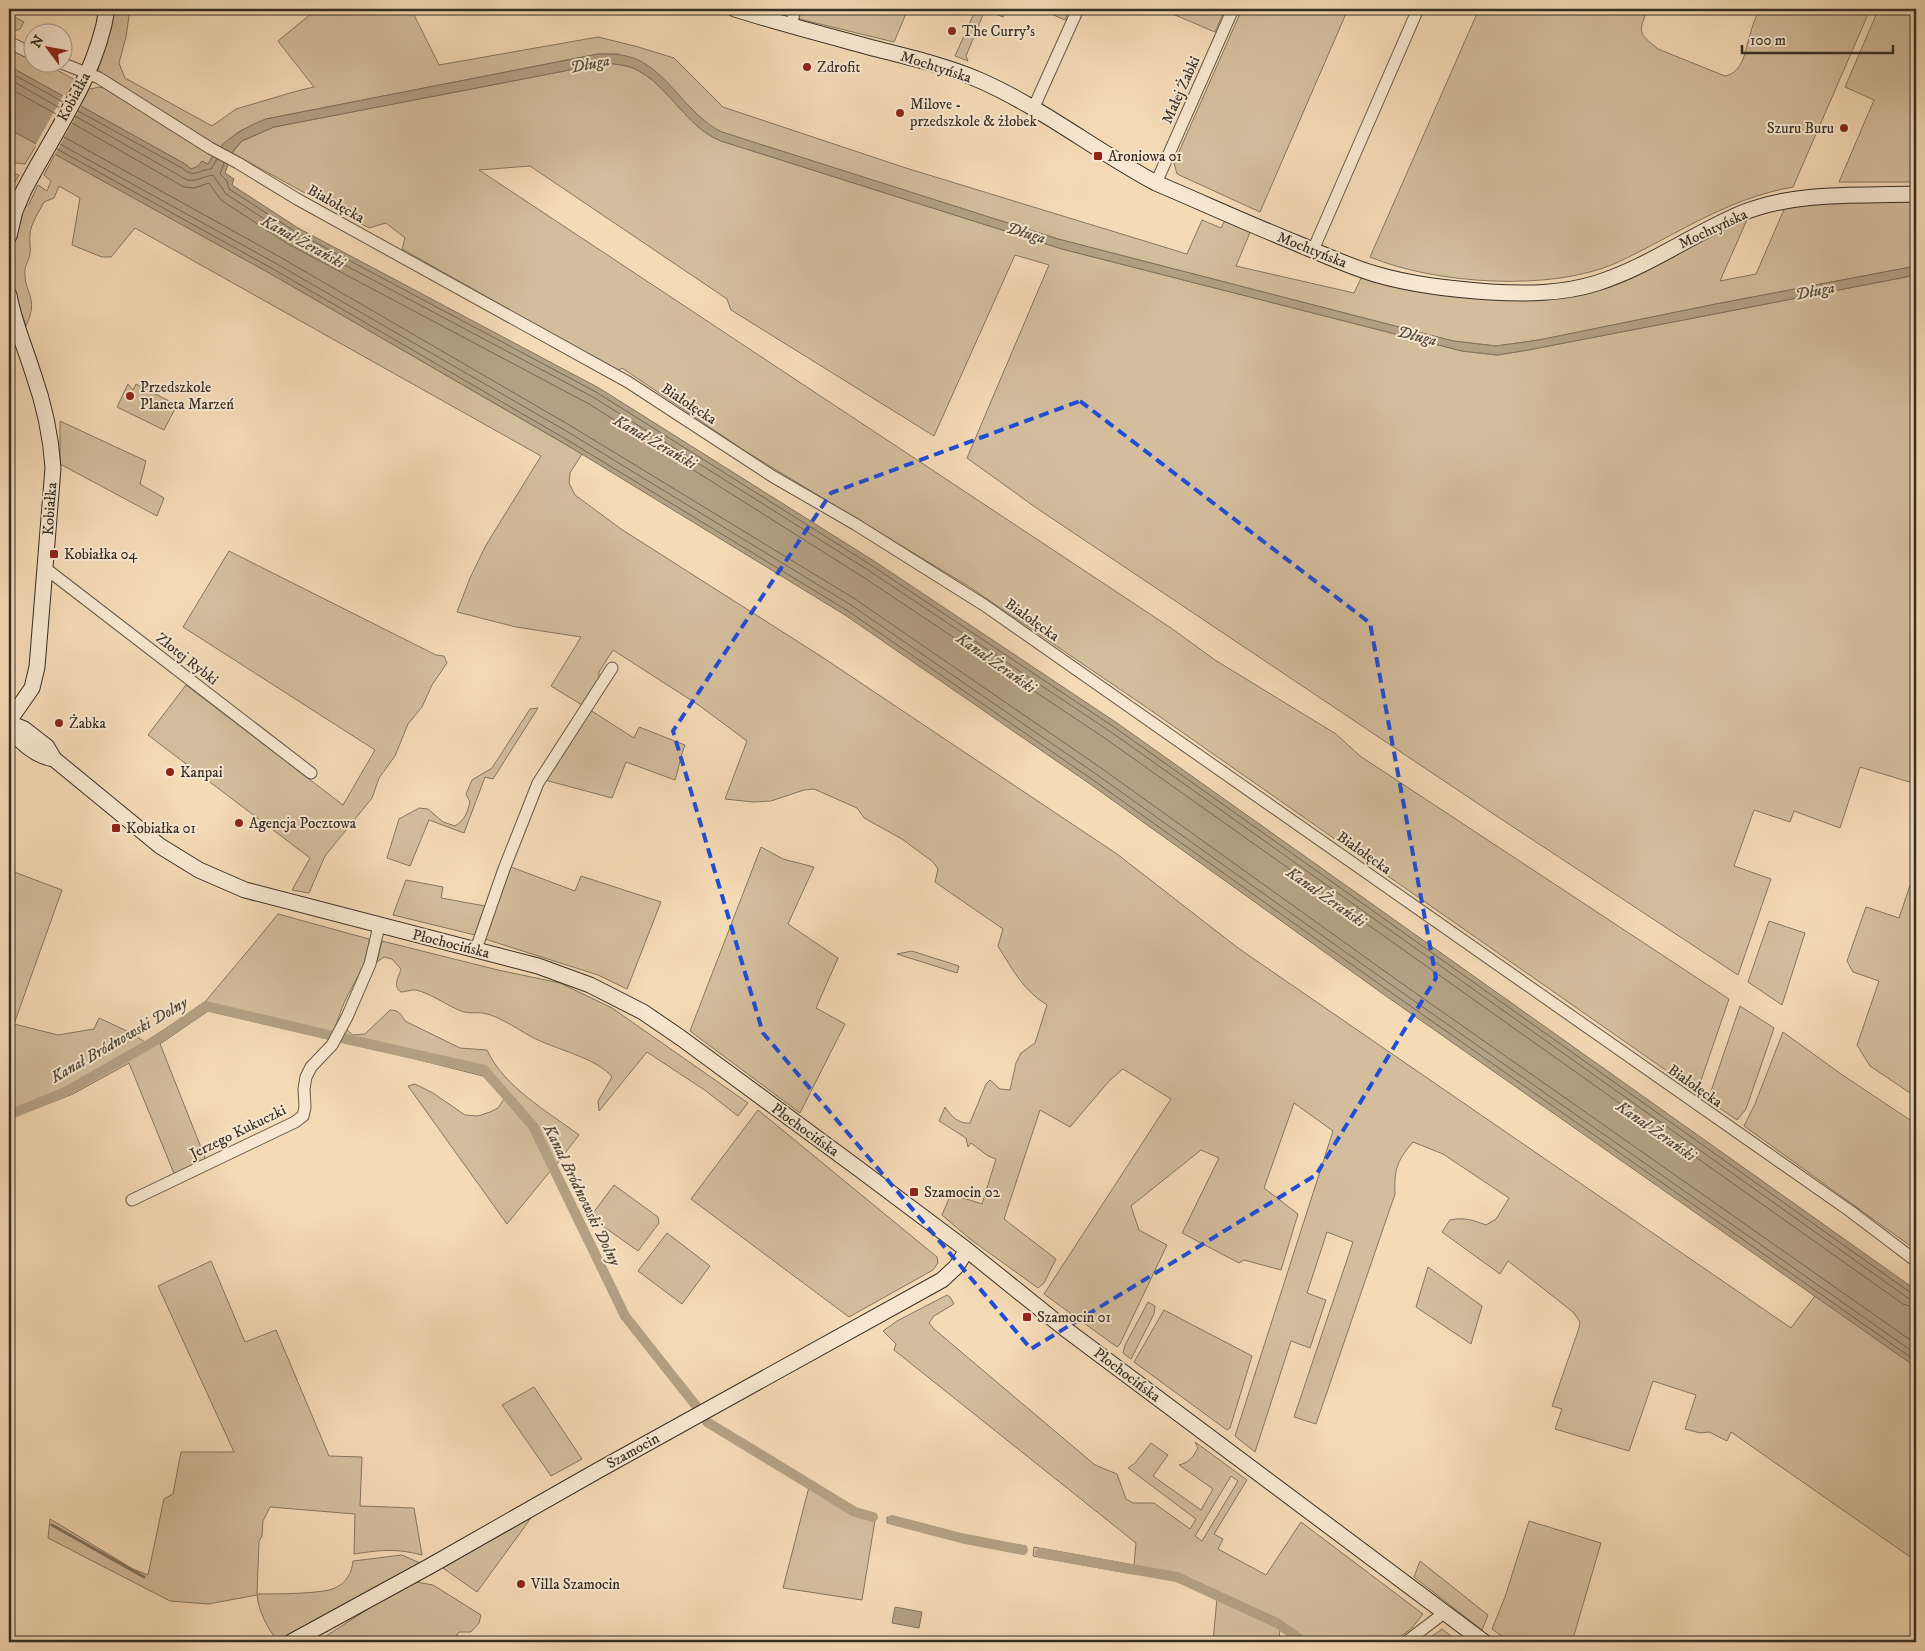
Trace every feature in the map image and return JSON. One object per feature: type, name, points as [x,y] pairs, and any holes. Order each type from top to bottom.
[{"type":"street","name":"Kobiałka","points":[[9,236],[14,196],[32,174],[84,78],[99,45],[107,9]]},
{"type":"street","name":"Mochtyńska","points":[[735,9],[944,67],[998,89],[1116,161],[1156,183],[1374,274],[1415,283],[1464,290],[1519,294],[1574,289],[1616,276],[1716,225],[1766,205],[1815,197],[1916,194]]},
{"type":"street","points":[[791,26],[795,9]]},
{"type":"street","points":[[1033,110],[1078,9]]},
{"type":"street","name":"Małej Żabki","points":[[1156,183],[1233,9]]},
{"type":"street","points":[[1313,250],[1418,9]]},
{"type":"street","points":[[9,42],[22,49]]},
{"type":"street","name":"Białołęcka","points":[[72,70],[238,163],[298,200],[628,382],[772,476],[854,524],[984,605],[1850,1211],[1916,1261]]},
{"type":"street","name":"Kobiałka","points":[[9,296],[16,326],[40,395],[50,438],[53,468],[34,678],[25,699],[9,723]]},
{"type":"street","name":"Złotej Rybki","points":[[45,568],[311,774]]},
{"type":"street","points":[[476,949],[504,868],[538,783],[612,668]]},
{"type":"street","name":"Płochocińska","points":[[9,723],[16,737],[38,754],[54,759],[160,846],[199,870],[244,890],[538,966],[590,985],[643,1012],[967,1250],[1064,1328],[1484,1642]]},
{"type":"street","name":"Jerzego Kukuczki","points":[[132,1200],[295,1122],[303,1116],[306,1107],[304,1089],[306,1077],[311,1067],[332,1045],[347,1017],[370,964],[379,926]]},
{"type":"street","name":"Szamocin","points":[[291,1642],[942,1280],[956,1266],[967,1250]]},
{"type":"street","points":[[1406,1642],[1444,1613]]},
{"type":"highlighted area","points":[[1080,401],[1370,623],[1436,978],[1316,1175],[1031,1349],[763,1033],[673,731],[831,493]]},
{"type":"shaded area","points":[[114,9],[130,9],[126,37],[119,63],[125,78],[212,126],[236,109],[314,87],[278,41],[317,9],[411,9],[439,65],[598,37],[635,46],[674,58],[723,107],[906,168],[1187,254],[1202,220],[1221,228],[1225,220],[1251,230],[1236,266],[1354,293],[1363,274],[1556,297],[1749,215],[1720,281],[1756,274],[1786,205],[1916,199],[1916,266],[1539,340],[1496,346],[1453,341],[1058,239],[721,132],[709,126],[655,72],[618,54],[598,54],[266,119],[240,131],[220,147],[100,73],[98,66]]},
{"type":"shaded area","points":[[802,9],[908,9],[894,42],[799,19]]},
{"type":"shaded area","points":[[972,9],[1007,9],[1003,17],[985,10],[966,56],[968,61],[955,56],[975,11]]},
{"type":"shaded area","points":[[1040,9],[1070,9],[1065,20]]},
{"type":"shaded area","points":[[1161,9],[1225,9],[1215,32]]},
{"type":"shaded area","points":[[1242,9],[1348,9],[1260,212],[1177,174],[1174,163]]},
{"type":"shaded area","points":[[1479,9],[1648,9],[1641,28],[1643,35],[1651,44],[1658,49],[1725,76],[1736,70],[1743,60],[1759,9],[1916,9],[1916,182],[1839,182],[1874,100],[1845,87],[1876,15],[1869,12],[1793,187],[1745,200],[1723,209],[1616,263],[1589,272],[1559,278],[1527,281],[1493,281],[1459,278],[1397,266],[1370,257]]},
{"type":"shaded area","points":[[9,14],[24,22],[22,22],[20,29],[12,32],[9,31]]},
{"type":"shaded area","points":[[9,47],[22,54],[22,72],[60,72],[91,89],[104,88],[213,155],[208,165],[191,169],[9,66]]},
{"type":"shaded area","points":[[606,63],[630,67],[645,75],[667,94],[697,126],[721,141],[1062,249],[1462,351],[1497,355],[1528,350],[1916,275],[1916,784],[1860,767],[1840,828],[1794,811],[1790,822],[1754,810],[1734,866],[1771,879],[1738,975],[1035,507],[967,458],[1049,265],[1015,255],[934,436],[731,310],[727,299],[530,166],[479,170],[1171,628],[1215,660],[1336,734],[1360,756],[1729,999],[1697,1092],[1146,707],[968,586],[745,451],[622,368],[618,371],[402,249],[405,238],[386,223],[369,228],[232,153],[242,141],[274,127]]},
{"type":"shaded area","points":[[9,129],[37,144],[25,164],[14,164],[10,172],[19,175],[15,182],[9,184]]},
{"type":"shaded area","points":[[55,154],[271,274],[582,454],[570,473],[569,483],[575,495],[621,529],[822,657],[1117,854],[1238,948],[1791,1328],[1815,1296],[1916,1367],[1916,1561],[1731,1432],[1727,1441],[1709,1432],[1700,1433],[1685,1429],[1696,1395],[1653,1381],[1629,1451],[1555,1429],[1562,1409],[1552,1406],[1580,1322],[1573,1312],[1508,1261],[1500,1274],[1442,1232],[1450,1220],[1455,1219],[1486,1225],[1496,1219],[1509,1198],[1443,1154],[1413,1142],[1400,1160],[1395,1178],[1395,1194],[1316,1424],[1294,1417],[1353,1242],[1327,1232],[1307,1293],[1326,1300],[1310,1348],[1291,1341],[1255,1452],[1235,1436],[1333,1131],[1294,1103],[1264,1188],[1298,1214],[1281,1270],[1244,1260],[1239,1263],[1182,1233],[1219,1158],[1201,1150],[1131,1206],[1139,1230],[1167,1245],[1117,1347],[1044,1294],[1171,1099],[1123,1069],[1110,1080],[1070,1127],[1040,1110],[1004,1219],[1056,1259],[1044,1283],[1038,1288],[970,1239],[942,1215],[951,1194],[982,1204],[996,1159],[988,1156],[971,1143],[968,1147],[966,1138],[939,1121],[945,1107],[955,1119],[970,1123],[986,1084],[990,1080],[1000,1089],[1010,1090],[1016,1063],[1021,1053],[1035,1043],[1047,1005],[1025,986],[998,946],[1003,929],[935,882],[938,869],[933,862],[902,839],[864,818],[857,808],[814,789],[804,790],[771,801],[753,802],[725,799],[747,741],[700,706],[613,650],[599,672],[599,678],[582,705],[551,686],[581,637],[516,627],[457,612],[470,578],[486,545],[541,456],[135,228],[111,257],[102,257],[72,245],[80,198],[59,186],[54,198],[44,202],[31,230],[30,254],[25,269],[25,277],[31,308],[26,326],[13,288],[14,247],[20,213],[29,204],[38,185],[47,191],[51,181],[44,175]]},
{"type":"shaded area","points":[[128,384],[133,390],[136,384],[177,405],[164,430],[117,407]]},
{"type":"shaded area","points":[[60,421],[146,461],[140,484],[164,498],[157,516],[60,464]]},
{"type":"shaded area","points":[[229,551],[436,655],[444,656],[447,663],[432,685],[422,707],[408,724],[395,756],[379,778],[372,798],[325,856],[309,893],[292,890],[310,858],[148,735],[186,685],[343,805],[375,750],[183,627]]},
{"type":"shaded area","points":[[538,708],[493,779],[485,777],[464,833],[429,820],[410,866],[387,858],[399,819],[419,808],[428,809],[443,822],[455,826],[461,821],[467,813],[470,802],[466,794],[472,780],[492,768],[530,709]]},
{"type":"shaded area","points":[[590,710],[634,738],[639,727],[685,745],[675,780],[626,762],[612,798],[545,780]]},
{"type":"shaded area","points":[[761,847],[783,859],[814,867],[788,924],[838,958],[816,1008],[845,1024],[800,1113],[690,1031]]},
{"type":"shaded area","points":[[511,867],[575,891],[581,876],[661,902],[627,989],[598,975],[485,939]]},
{"type":"shaded area","points":[[1916,868],[1916,1097],[1870,1066],[1857,1045],[1879,981],[1853,972],[1847,961],[1866,907],[1899,918]]},
{"type":"shaded area","points":[[9,870],[62,890],[14,1024],[58,1035],[94,1029],[99,1018],[145,1042],[204,1003],[278,914],[369,939],[368,948],[360,972],[344,1003],[329,1039],[208,1011],[160,1044],[206,1160],[175,1176],[129,1063],[73,1094],[9,1119]]},
{"type":"shaded area","points":[[406,880],[443,887],[441,898],[485,906],[475,935],[393,915]]},
{"type":"shaded area","points":[[1769,921],[1805,933],[1782,1005],[1748,982]]},
{"type":"shaded area","points":[[382,941],[498,970],[560,983],[612,1008],[748,1103],[738,1116],[706,1091],[647,1052],[599,1111],[598,1101],[612,1077],[606,1071],[588,1060],[538,1040],[490,1015],[461,1011],[416,990],[401,992],[398,990],[397,984],[401,969],[392,959],[384,957],[377,962]]},
{"type":"shaded area","points":[[912,951],[959,966],[957,973],[897,954]]},
{"type":"shaded area","points":[[1740,1006],[1774,1028],[1746,1109],[1737,1120],[1708,1100]]},
{"type":"shaded area","points":[[390,1010],[399,1013],[405,1021],[460,1048],[487,1050],[504,1076],[515,1087],[579,1135],[556,1165],[625,1312],[700,1406],[696,1409],[623,1318],[552,1169],[507,1224],[408,1086],[415,1084],[433,1093],[465,1115],[478,1116],[498,1108],[504,1099],[483,1076],[340,1040],[347,1023],[347,1030],[353,1035],[365,1034]]},
{"type":"shaded area","points":[[1783,1032],[1841,1074],[1916,1124],[1916,1250],[1744,1126],[1755,1104]]},
{"type":"shaded area","points":[[758,1110],[937,1257],[938,1263],[933,1270],[849,1317],[691,1199]]},
{"type":"shaded area","points":[[614,1185],[658,1217],[659,1223],[638,1251],[590,1217]]},
{"type":"shaded area","points":[[667,1233],[710,1266],[682,1304],[638,1271]]},
{"type":"shaded area","points":[[211,1261],[245,1342],[276,1330],[329,1456],[362,1457],[360,1506],[414,1508],[422,1555],[388,1550],[354,1554],[355,1514],[270,1507],[263,1521],[262,1536],[259,1541],[257,1594],[309,1593],[335,1588],[348,1577],[353,1561],[402,1555],[422,1564],[278,1641],[264,1620],[257,1595],[208,1604],[170,1601],[48,1538],[50,1519],[133,1569],[148,1575],[164,1499],[173,1494],[181,1452],[234,1452],[158,1286]]},
{"type":"shaded area","points":[[1428,1267],[1482,1306],[1471,1344],[1416,1307]]},
{"type":"shaded area","points":[[947,1295],[954,1304],[934,1316],[929,1323],[934,1329],[1095,1465],[1117,1474],[1126,1499],[1133,1503],[1154,1503],[1190,1529],[1196,1519],[1128,1468],[1135,1463],[1151,1443],[1168,1455],[1153,1476],[1201,1510],[1213,1489],[1179,1465],[1189,1461],[1194,1454],[1198,1448],[1195,1442],[1247,1480],[1214,1534],[1223,1539],[1218,1549],[1266,1575],[1301,1522],[1423,1614],[1412,1628],[1393,1642],[1300,1642],[1280,1627],[1279,1642],[1213,1642],[1217,1598],[1164,1576],[1134,1571],[1133,1574],[1033,1556],[1034,1547],[1134,1565],[1136,1543],[894,1350],[896,1344],[883,1331],[897,1321]],"holes":[[[1231,1476],[1238,1481],[1202,1541],[1195,1536]]]},
{"type":"shaded area","points":[[1148,1302],[1155,1306],[1154,1314],[1131,1359],[1123,1353],[1125,1345]]},
{"type":"shaded area","points":[[1164,1310],[1252,1356],[1230,1428],[1227,1430],[1134,1362]]},
{"type":"shaded area","points":[[534,1387],[582,1459],[551,1476],[502,1405]]},
{"type":"shaded area","points":[[706,1417],[856,1509],[876,1514],[862,1600],[783,1588],[809,1487],[700,1419]]},
{"type":"shaded area","points":[[887,1517],[962,1536],[1026,1546],[1026,1553],[961,1541],[887,1523]]},
{"type":"shaded area","points":[[531,1518],[477,1592],[443,1568],[452,1562]]},
{"type":"shaded area","points":[[1529,1521],[1601,1543],[1572,1642],[1510,1642],[1492,1629],[1505,1597]]},
{"type":"shaded area","points":[[1420,1561],[1488,1615],[1482,1630],[1414,1577]]},
{"type":"shaded area","points":[[411,1581],[433,1585],[481,1615],[479,1623],[471,1632],[459,1632],[452,1642],[317,1642]]},
{"type":"shaded area","points":[[1442,1629],[1459,1642],[1424,1642]]},
{"type":"water","points":[[598,54],[627,56],[648,66],[659,74],[699,116],[722,132],[1058,239],[1453,341],[1496,346],[1539,340],[1916,266],[1916,275],[1528,350],[1497,355],[1462,351],[1062,249],[721,141],[697,126],[667,94],[645,75],[630,67],[606,63],[274,127],[242,141],[234,149],[225,173],[234,179],[232,185],[298,228],[599,388],[874,561],[1117,723],[1916,1290],[1916,1367],[1386,996],[1090,784],[845,615],[562,442],[271,274],[9,129],[9,66],[191,169],[198,166],[202,161],[208,164],[219,149],[233,136],[266,119]]},
{"type":"water","points":[[895,1607],[922,1612],[919,1628],[892,1623]]},
{"type":"pier","points":[[64,94],[82,105],[54,156],[35,146]]},
{"type":"waterway","name":"Kanał Bródnowski Dolny","points":[[9,1115],[67,1091],[158,1039],[206,1006],[333,1036]]},
{"type":"waterway","name":"Kanał Bródnowski Dolny","points":[[342,1038],[484,1070],[533,1126],[625,1316],[697,1407]]},
{"type":"waterway","name":"Kanał Bródnowski Dolny","points":[[707,1422],[855,1512],[873,1517]]},
{"type":"waterway","name":"Kanał Bródnowski Dolny","points":[[892,1520],[961,1538],[1023,1550]]},
{"type":"waterway","points":[[52,1525],[144,1577]]},
{"type":"waterway","name":"Kanał Bródnowski Dolny","points":[[1040,1553],[1177,1577],[1277,1623],[1304,1642]]},
{"type":"place","name":"The Curry's","points":[[952,31]]},
{"type":"place","name":"Zdrofit","points":[[807,67]]},
{"type":"place","name":"Milove - przedszkole & żłobek","points":[[900,113]]},
{"type":"place","name":"Szuru Buru","points":[[1844,128]]},
{"type":"place","name":"Aroniowa 01","points":[[1098,156]]},
{"type":"place","name":"Przedszkole Planeta Marzeń","points":[[130,396]]},
{"type":"place","name":"Kobiałka 04","points":[[54,554]]},
{"type":"place","name":"Żabka","points":[[59,723]]},
{"type":"place","name":"Kanpai","points":[[170,772]]},
{"type":"place","name":"Agencja Pocztowa","points":[[239,823]]},
{"type":"place","name":"Kobiałka 01","points":[[116,828]]},
{"type":"place","name":"Szamocin 02","points":[[914,1192]]},
{"type":"place","name":"Szamocin 01","points":[[1027,1317]]},
{"type":"place","name":"Villa Szamocin","points":[[521,1584]]},
{"type":"water label","name":"Długa","points":[[590,64]]},
{"type":"water label","name":"Długa","points":[[1026,233]]},
{"type":"water label","name":"Kanał Żerański","points":[[303,242]]},
{"type":"water label","name":"Długa","points":[[1815,291]]},
{"type":"water label","name":"Długa","points":[[1417,336]]},
{"type":"water label","name":"Kanał Żerański","points":[[655,442]]},
{"type":"water label","name":"Kanał Żerański","points":[[996,663]]},
{"type":"water label","name":"Kanał Żerański","points":[[1326,897]]},
{"type":"water label","name":"Kanał Żerański","points":[[1656,1131]]}]
